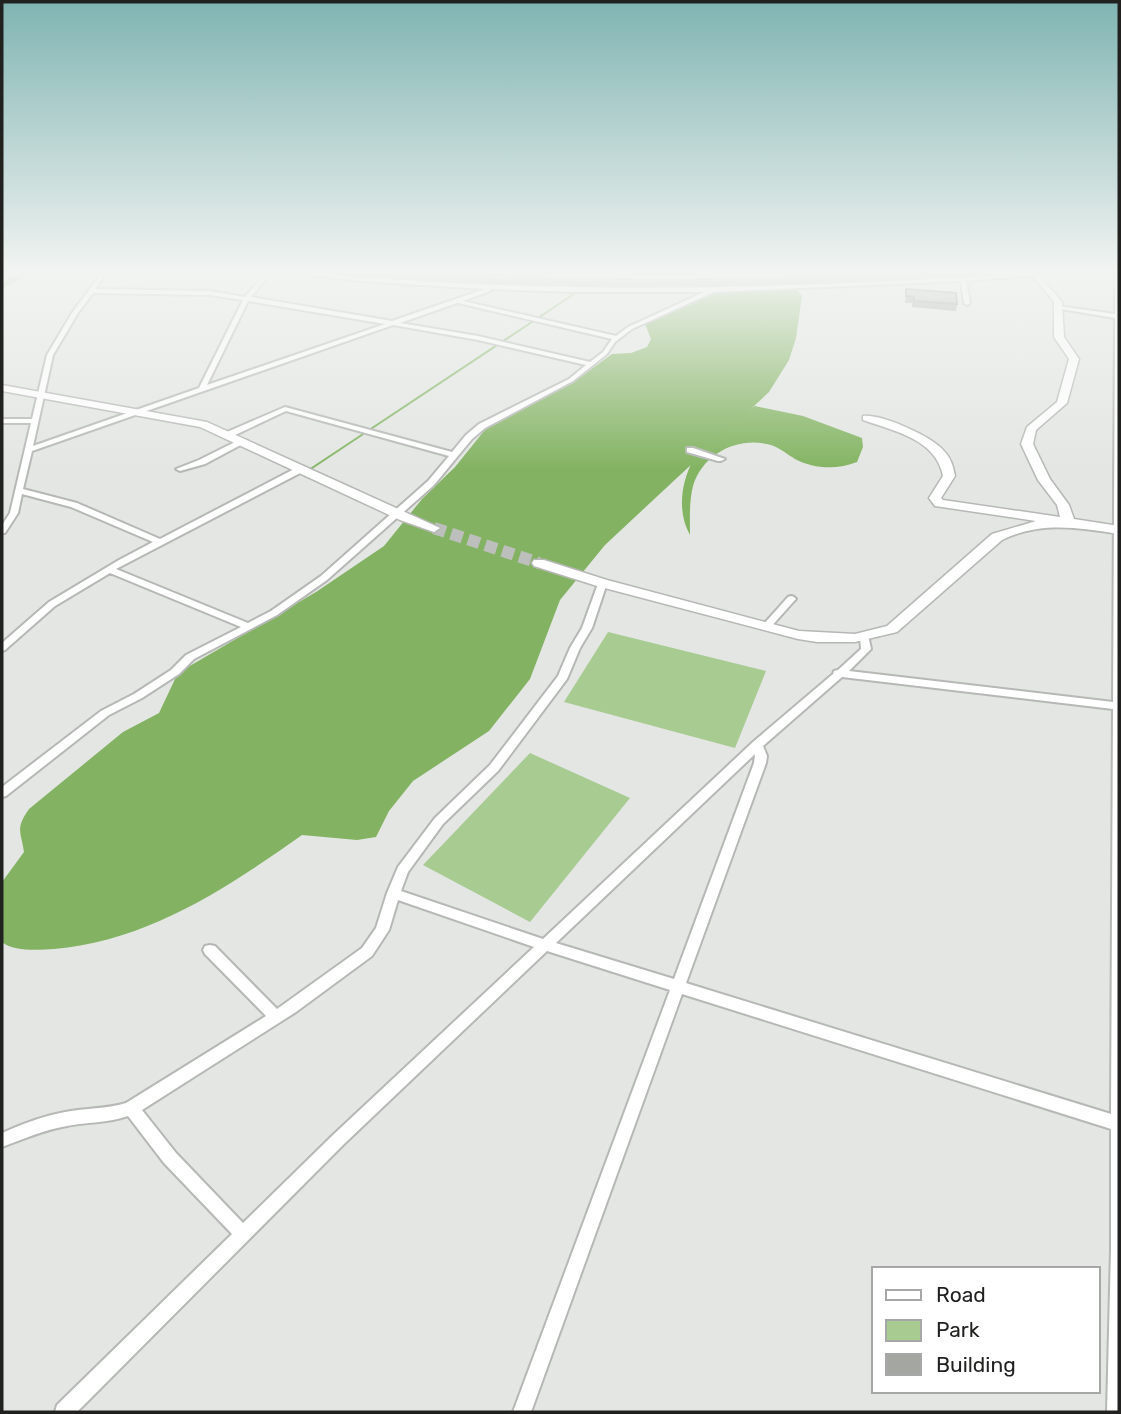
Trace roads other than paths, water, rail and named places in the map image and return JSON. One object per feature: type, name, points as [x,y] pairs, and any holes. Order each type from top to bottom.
[{"type":"street","points":[[2,531],[14,513],[50,355],[62,337]]},
{"type":"street","points":[[202,389],[228,337]]},
{"type":"street","points":[[28,450],[354,337]]},
{"type":"street","points":[[467,337],[591,364]]},
{"type":"street","points":[[2,793],[105,713],[175,672],[190,657],[274,612],[324,578],[431,484],[453,455],[482,426],[570,380],[605,353],[616,338],[612,337]]},
{"type":"street","points":[[1059,337],[1074,359],[1063,400],[1059,407],[1040,419],[1027,439],[1027,444],[1044,480],[1063,505],[1068,522]]},
{"type":"street","points":[[1116,1412],[1119,1123],[1117,337]]},
{"type":"street","points":[[2,388],[191,421],[230,434],[395,515],[434,528]]},
{"type":"street","points":[[230,434],[285,409],[453,455]]},
{"type":"street","points":[[867,418],[912,434],[939,452],[947,463],[949,476],[935,498],[939,503],[1119,530]]},
{"type":"street","points":[[2,421],[34,421]]},
{"type":"street","points":[[180,469],[202,462],[244,441]]},
{"type":"street","points":[[690,450],[721,459]]},
{"type":"street","points":[[2,648],[52,604],[158,541],[301,469]]},
{"type":"street","points":[[20,491],[74,505],[158,541]]},
{"type":"street","points":[[2,513],[14,513]]},
{"type":"street","points":[[538,563],[766,627],[817,638],[865,636],[892,629],[997,537],[1012,529],[1032,524],[1068,522]]},
{"type":"street","points":[[110,570],[248,626]]},
{"type":"street","points":[[2,1140],[38,1125],[66,1118],[118,1113],[131,1108],[276,1017],[368,952],[382,930],[402,870],[439,821],[494,768],[564,677],[575,648],[587,628],[602,583]]},
{"type":"street","points":[[766,627],[791,599]]},
{"type":"street","points":[[64,1412],[242,1233],[545,944],[757,745],[864,651],[865,636]]},
{"type":"street","points":[[838,673],[1118,706]]},
{"type":"street","points":[[522,1412],[760,763],[761,756],[757,745]]},
{"type":"street","points":[[393,893],[545,944],[1119,1123]]},
{"type":"street","points":[[210,950],[276,1017]]},
{"type":"street","points":[[131,1108],[170,1158],[242,1233]]},
{"type":"waterway","points":[[309,470],[509,337]]},
{"type":"tunnel","points":[[434,528],[539,563]]}]
